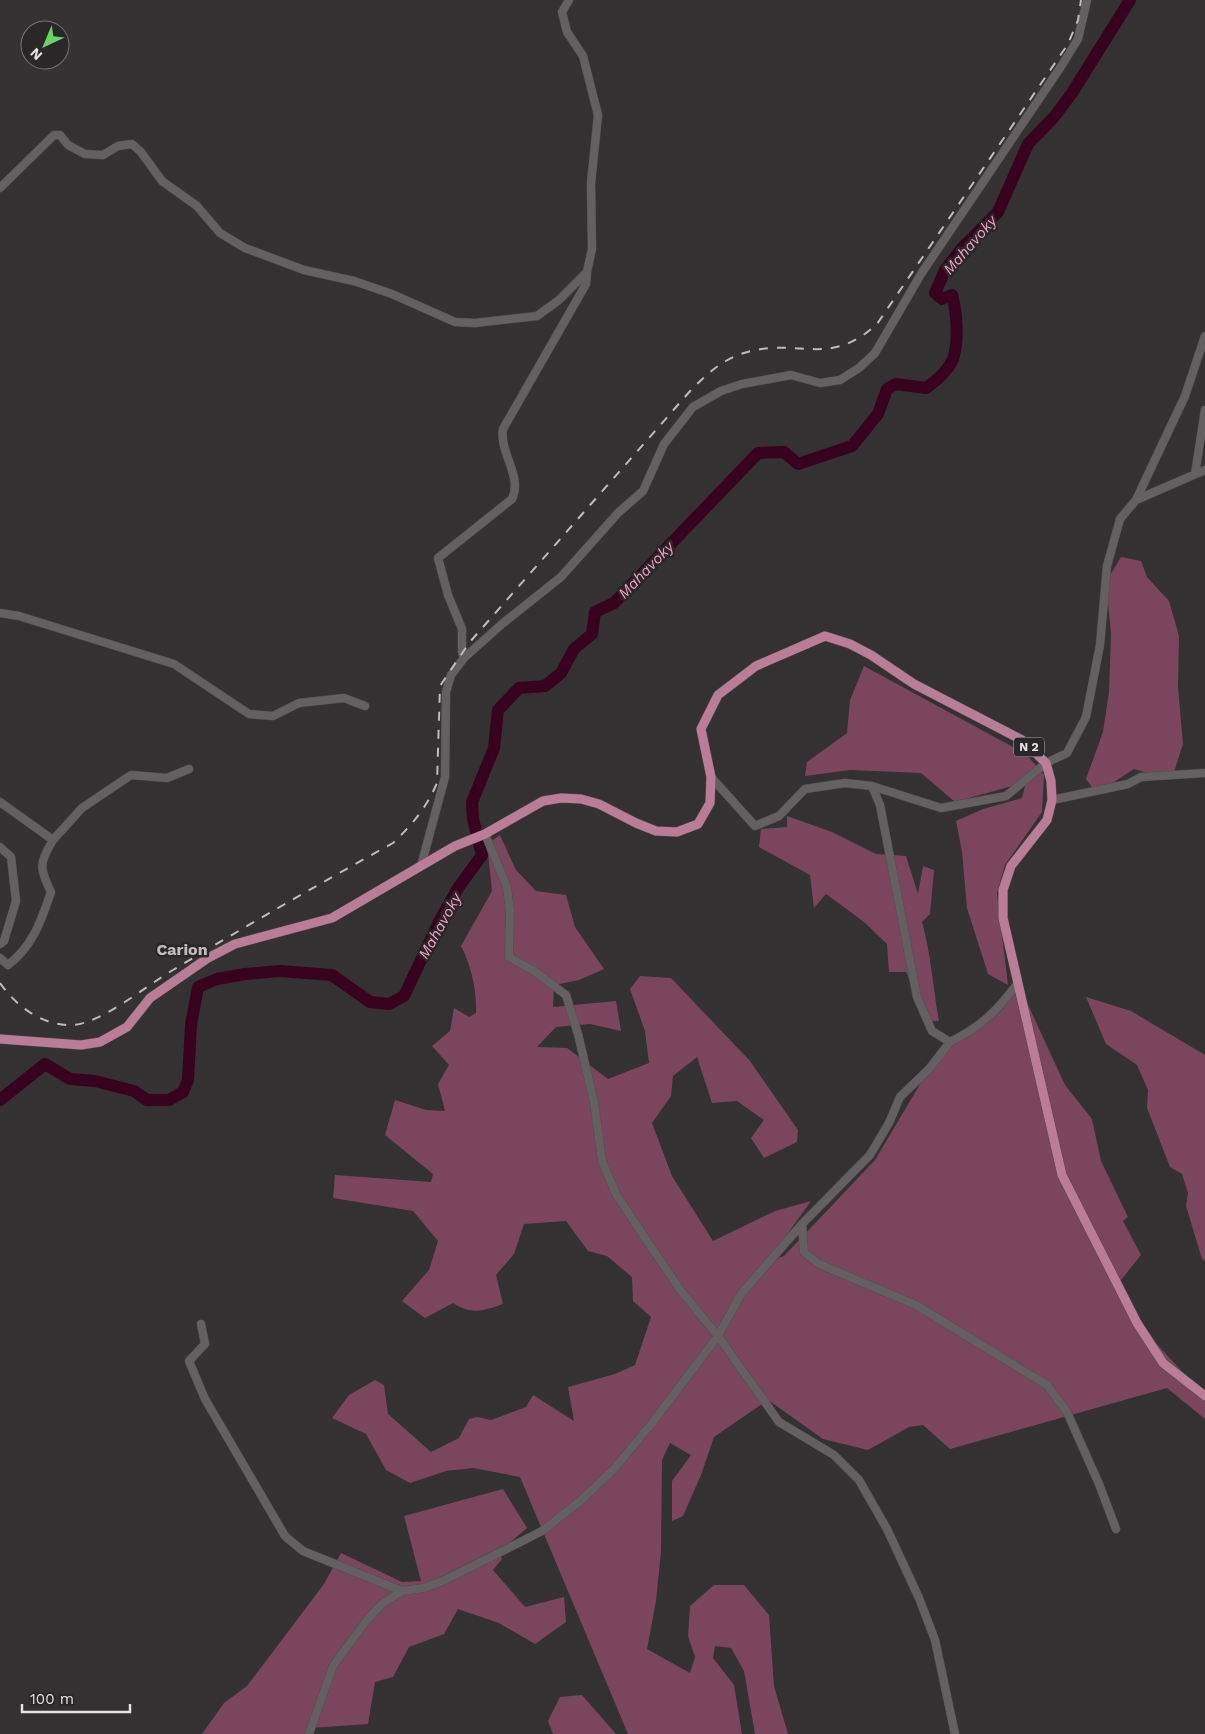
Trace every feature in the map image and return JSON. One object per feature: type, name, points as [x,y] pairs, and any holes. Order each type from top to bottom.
[{"type":"main road","name":"N 2","points":[[0,1038],[81,1045],[100,1042],[128,1026],[150,998],[208,958],[235,944],[332,918],[455,846],[485,834],[543,801],[561,798],[581,799],[599,804],[656,831],[677,832],[698,824],[710,803],[711,777],[702,729],[718,695],[756,666],[825,636],[850,644],[871,655],[914,684],[1022,740],[1046,762],[1051,781],[1052,800],[1046,820],[1011,866],[1003,890],[1003,918],[1062,1175],[1137,1323],[1163,1363],[1205,1396]]},
{"type":"street","points":[[464,658],[462,652],[462,629],[448,595],[438,558],[512,498],[516,490],[501,439],[503,429],[586,284],[592,249],[591,183],[598,115],[583,56],[567,32],[562,12],[569,0]]},
{"type":"street","points":[[421,866],[445,777],[446,692],[451,675],[464,658],[502,624],[561,577],[618,513],[643,491],[664,444],[693,407],[721,391],[791,375],[820,383],[840,380],[859,368],[875,353],[921,274],[1078,39],[1087,0]]},
{"type":"street","points":[[0,188],[54,135],[60,136],[68,145],[85,154],[103,155],[118,146],[132,144],[142,152],[162,181],[197,206],[220,233],[245,248],[304,270],[354,281],[455,322],[475,323],[537,316],[559,300],[587,272]]},
{"type":"street","points":[[711,777],[755,826],[778,816],[805,789],[845,783],[872,786],[941,808],[1006,796],[1046,762],[1067,753],[1086,717],[1100,645],[1107,566],[1120,519],[1136,500],[1185,396],[1205,336]]},
{"type":"street","points":[[1195,474],[1205,410]]},
{"type":"street","points":[[1136,500],[1205,470]]},
{"type":"street","points":[[0,613],[19,616],[174,664],[249,714],[273,716],[299,703],[344,698],[365,706]]},
{"type":"street","points":[[0,958],[8,964],[19,956],[38,930],[51,892],[44,878],[42,859],[53,840],[82,808],[132,775],[167,778],[189,769]]},
{"type":"street","points":[[1052,800],[1128,784],[1141,776],[1205,773]]},
{"type":"street","points":[[872,786],[880,805],[917,997],[932,1031],[950,1042]]},
{"type":"street","points":[[0,802],[53,840]]},
{"type":"street","points":[[485,834],[507,888],[510,911],[509,957],[534,971],[566,995],[578,1034],[594,1102],[602,1161],[616,1194],[681,1291],[718,1336],[779,1422],[834,1455],[859,1480],[887,1529],[926,1615],[935,1640],[955,1734]]},
{"type":"street","points":[[0,848],[11,857],[16,900],[4,941],[0,944]]},
{"type":"street","points":[[309,1734],[333,1666],[366,1621],[382,1604],[402,1591],[424,1588],[445,1580],[542,1531],[579,1502],[614,1469],[718,1336],[741,1294],[802,1224],[870,1155],[888,1123],[900,1096],[929,1069],[950,1042],[972,1031],[996,1012],[1018,983]]},
{"type":"street","points":[[802,1224],[804,1252],[819,1264],[916,1305],[1047,1385],[1067,1412],[1099,1484],[1116,1529]]},
{"type":"street","points":[[200,1324],[205,1344],[189,1361],[201,1393],[285,1536],[303,1551],[402,1591]]},
{"type":"shaded area","points":[[1121,557],[1141,561],[1147,577],[1169,601],[1179,636],[1178,687],[1183,744],[1174,772],[1147,773],[1134,769],[1111,784],[1094,790],[1086,779],[1103,732],[1109,692],[1111,634],[1106,582]]},
{"type":"shaded area","points":[[864,666],[1026,754],[1044,775],[1042,812],[1005,865],[997,893],[1008,985],[988,974],[967,908],[962,852],[956,821],[983,809],[1022,798],[1026,782],[955,802],[921,773],[850,770],[805,776],[807,762],[847,733],[850,700]]},
{"type":"shaded area","points":[[787,816],[832,832],[876,854],[906,856],[918,894],[923,866],[934,870],[930,914],[922,922],[930,959],[939,1021],[928,1021],[906,972],[889,972],[887,944],[864,922],[826,894],[814,908],[810,875],[759,847],[761,829],[787,827]]},
{"type":"shaded area","points":[[500,835],[516,870],[536,891],[566,895],[575,927],[604,969],[579,980],[554,985],[553,1007],[616,1001],[621,1031],[590,1024],[556,1027],[537,1047],[567,1048],[608,1079],[649,1063],[645,1031],[630,989],[640,976],[671,978],[750,1061],[798,1130],[797,1142],[764,1158],[751,1138],[764,1120],[737,1101],[712,1103],[697,1057],[673,1076],[671,1096],[652,1123],[672,1176],[713,1241],[775,1211],[811,1201],[768,1261],[784,1256],[875,1160],[929,1069],[950,1042],[996,1012],[1018,983],[1065,1085],[1092,1119],[1101,1161],[1128,1217],[1123,1221],[1141,1255],[1117,1285],[1137,1323],[1205,1396],[1205,1419],[1167,1388],[950,1449],[923,1425],[909,1427],[868,1450],[823,1439],[768,1400],[714,1437],[701,1475],[683,1516],[672,1521],[672,1481],[691,1455],[670,1443],[662,1460],[661,1552],[656,1601],[647,1649],[690,1673],[695,1657],[688,1636],[690,1606],[714,1585],[744,1585],[769,1615],[774,1686],[788,1734],[755,1734],[744,1671],[731,1648],[715,1646],[713,1658],[734,1685],[742,1734],[628,1734],[520,1477],[473,1468],[446,1471],[410,1483],[386,1470],[366,1434],[332,1418],[349,1395],[375,1380],[384,1385],[388,1414],[431,1452],[459,1438],[469,1419],[477,1417],[491,1420],[526,1407],[533,1395],[574,1421],[568,1387],[615,1374],[635,1365],[651,1317],[633,1301],[632,1277],[607,1256],[588,1251],[566,1221],[524,1224],[514,1254],[496,1275],[503,1304],[478,1311],[466,1309],[453,1303],[425,1318],[402,1301],[429,1270],[438,1241],[413,1211],[333,1198],[335,1175],[431,1182],[433,1174],[385,1135],[395,1100],[426,1110],[445,1111],[438,1084],[449,1065],[432,1046],[450,1031],[454,1008],[469,1017],[476,1013],[473,978],[461,946],[492,891],[487,844]]},
{"type":"shaded area","points":[[1086,997],[1131,1011],[1205,1055],[1205,1261],[1202,1259],[1186,1206],[1188,1193],[1182,1174],[1170,1167],[1147,1108],[1148,1090],[1137,1065],[1106,1044]]},
{"type":"shaded area","points":[[503,1489],[527,1528],[499,1552],[502,1559],[493,1570],[525,1607],[564,1597],[566,1622],[535,1644],[499,1623],[458,1609],[444,1634],[409,1647],[393,1677],[375,1682],[368,1724],[310,1728],[311,1734],[202,1734],[224,1703],[247,1686],[324,1584],[341,1553],[402,1582],[421,1581],[404,1516]]},
{"type":"shaded area","points":[[582,1695],[616,1734],[553,1734],[548,1721],[560,1697]]},
{"type":"waterway","name":"Mahavoky","points":[[0,1100],[45,1064],[70,1079],[95,1081],[134,1091],[147,1100],[169,1100],[183,1092],[188,1080],[191,1025],[198,987],[217,979],[280,971],[332,975],[370,1002],[389,1004],[404,996],[439,922],[458,888],[482,855],[473,819],[472,802],[494,748],[498,710],[519,688],[545,686],[561,673],[574,649],[592,634],[595,612],[614,603],[758,453],[784,452],[798,464],[852,446],[878,414],[887,389],[896,384],[926,388],[945,372],[953,359],[957,336],[952,295],[942,299],[935,293],[945,270],[963,247],[998,212],[1028,144],[1054,117],[1072,93],[1130,0]]},
{"type":"railway","points":[[0,983],[22,1007],[40,1018],[61,1024],[84,1023],[124,1003],[200,954],[393,843],[418,815],[429,800],[437,783],[440,686],[469,643],[691,390],[711,371],[725,361],[751,351],[769,348],[816,349],[845,345],[860,337],[877,324],[1068,44],[1078,20],[1081,0]]},
{"type":"district","name":"Carion","points":[[182,949]]}]
